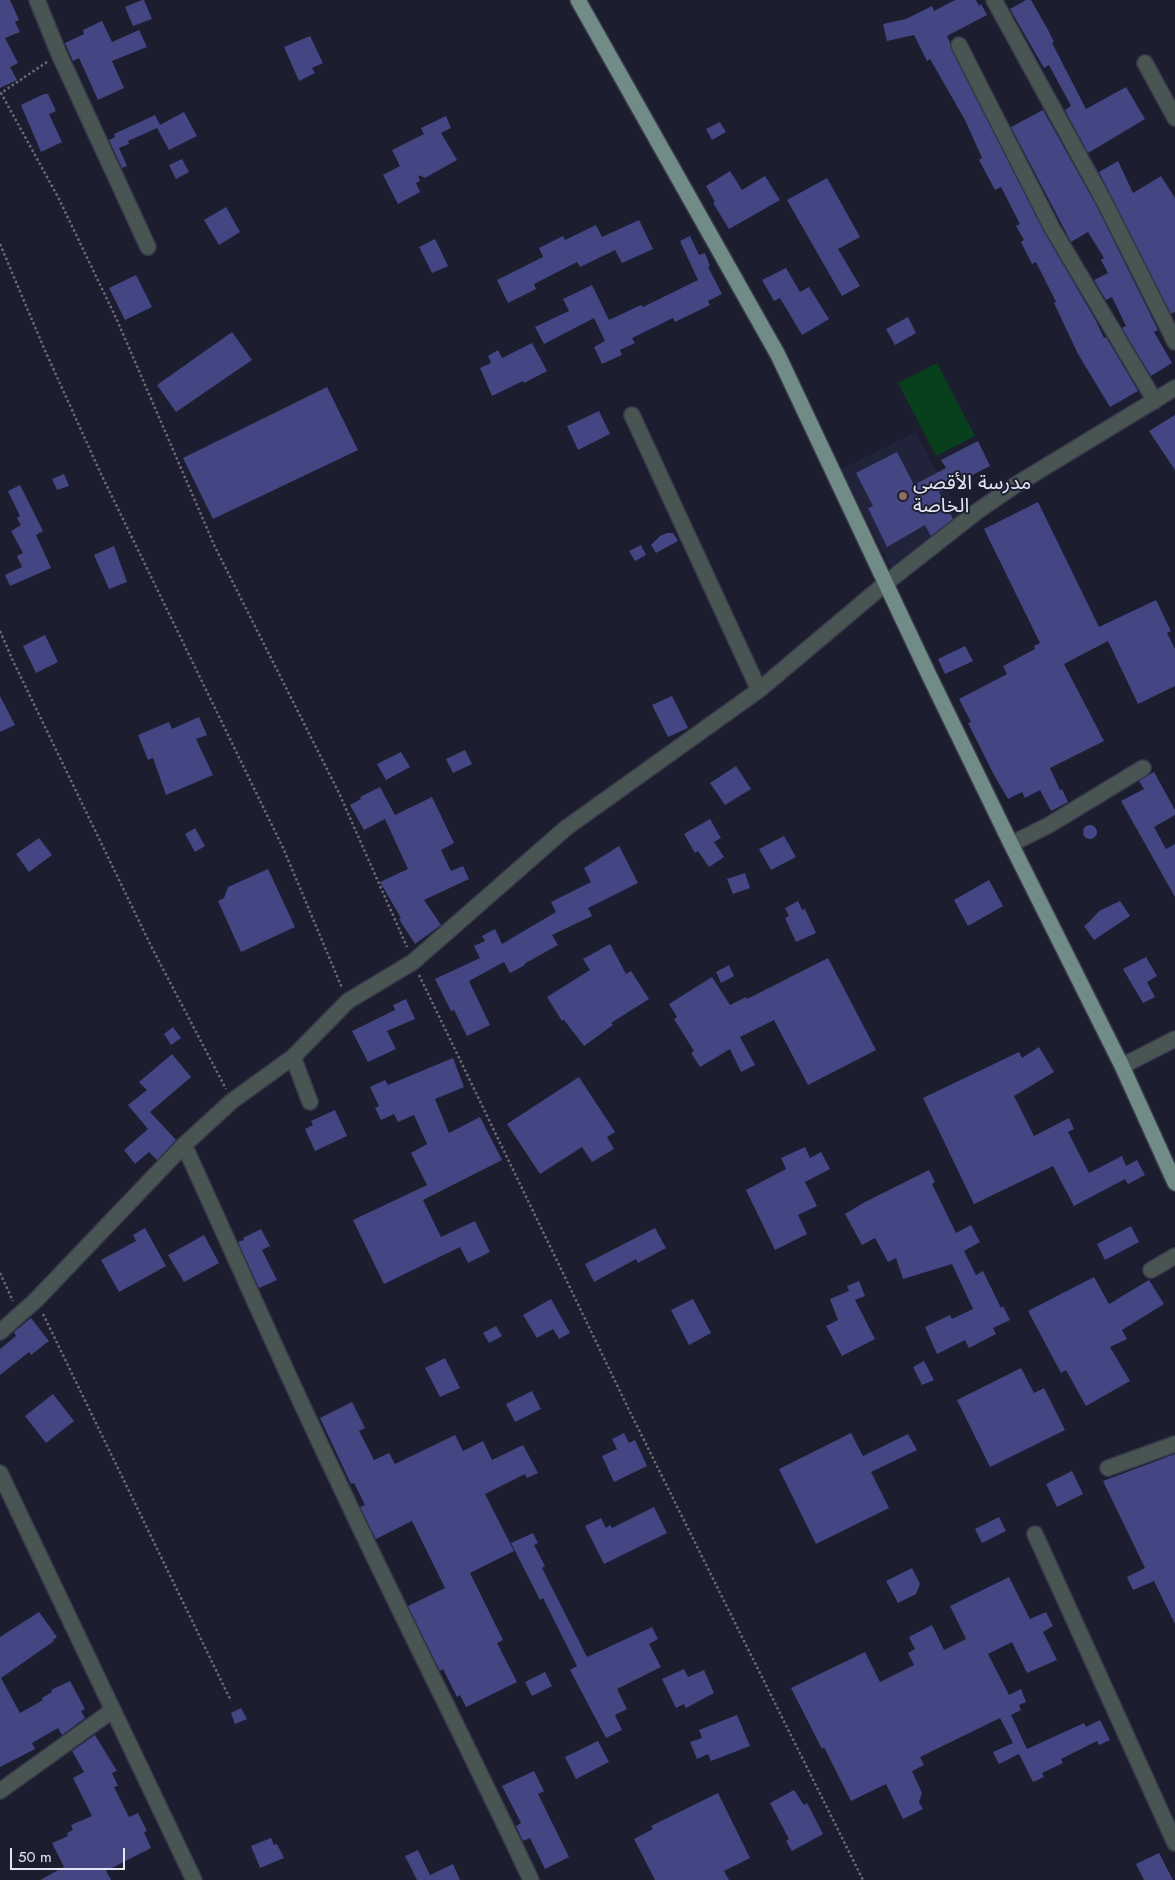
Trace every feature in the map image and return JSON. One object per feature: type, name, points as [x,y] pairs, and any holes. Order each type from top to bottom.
[{"type":"main road","points":[[578,0],[778,355],[1011,844],[1122,1066],[1175,1183]]},
{"type":"street","points":[[37,0],[59,54],[148,247]]},
{"type":"street","points":[[994,0],[1105,203],[1175,342]]},
{"type":"street","points":[[959,44],[1052,228],[1155,401]]},
{"type":"street","points":[[1146,63],[1175,118]]},
{"type":"street","points":[[0,1332],[36,1300],[184,1145],[232,1101],[293,1057],[348,1001],[413,962],[566,828],[759,690],[886,583],[979,510],[1017,484],[1175,388]]},
{"type":"street","points":[[632,415],[759,690]]},
{"type":"street","points":[[1011,844],[1049,825],[1144,768]]},
{"type":"street","points":[[1122,1066],[1175,1039]]},
{"type":"street","points":[[293,1057],[310,1102]]},
{"type":"street","points":[[184,1145],[335,1476],[477,1764],[531,1880]]},
{"type":"street","points":[[1152,1270],[1175,1256]]},
{"type":"street","points":[[1108,1468],[1175,1444]]},
{"type":"street","points":[[0,1473],[194,1880]]},
{"type":"street","points":[[1035,1534],[1175,1843]]},
{"type":"street","points":[[0,1791],[113,1710]]},
{"type":"path","points":[[0,244],[43,346],[101,474],[284,850],[348,1001]]},
{"type":"path","points":[[0,631],[17,670],[152,948],[232,1101]]},
{"type":"path","points":[[0,1274],[19,1314]]},
{"type":"path","points":[[36,1300],[231,1701]]},
{"type":"shaded area","name":"مدرسة الأقصى الخاصة","points":[[915,432],[966,524],[892,570],[841,469]]},
{"type":"green space","points":[[937,363],[975,436],[936,456],[898,383]]},
{"type":"building","points":[[0,0],[10,0],[19,20],[15,22],[20,32],[5,38],[18,63],[10,67],[17,80],[0,88]]},
{"type":"building","points":[[144,0],[152,19],[133,26],[125,7]]},
{"type":"building","points":[[955,0],[976,0],[979,6],[981,4],[987,15],[947,36],[951,49],[1044,232],[1095,319],[1104,338],[1106,337],[1138,391],[1110,407],[1078,354],[1054,303],[1056,302],[1036,262],[1032,264],[1021,242],[1024,240],[1016,226],[1020,224],[1001,187],[995,190],[979,160],[982,158],[965,120],[930,59],[927,61],[914,35],[887,41],[883,24],[906,19],[932,6],[934,11]]},
{"type":"building","points":[[1026,0],[1031,0],[1047,28],[1054,42],[1052,43],[1086,109],[1126,87],[1145,119],[1088,153],[1065,110],[1071,106],[1049,65],[1044,68],[1010,9]]},
{"type":"building","points":[[102,21],[112,42],[139,30],[147,47],[112,61],[124,88],[98,100],[79,58],[73,61],[65,43],[84,34],[83,30]]},
{"type":"building","points":[[310,36],[323,63],[312,68],[315,73],[299,81],[284,47]]},
{"type":"building","points":[[44,94],[48,94],[56,111],[49,114],[62,142],[41,152],[21,105]]},
{"type":"building","points":[[1043,110],[1097,207],[1158,330],[1154,332],[1172,363],[1151,376],[1122,328],[1126,326],[1112,297],[1106,300],[1094,280],[1108,273],[1101,260],[1104,258],[1088,232],[1071,242],[1011,127]]},
{"type":"building","points":[[184,112],[197,136],[169,150],[157,128],[128,141],[129,144],[119,148],[127,166],[122,168],[109,140],[115,137],[114,134],[155,115],[160,125]]},
{"type":"building","points":[[446,116],[451,128],[441,133],[457,160],[425,178],[418,175],[420,181],[416,183],[420,192],[398,204],[383,175],[400,166],[392,150],[424,134],[421,128]]},
{"type":"building","points":[[720,122],[726,132],[712,140],[706,129]]},
{"type":"building","points":[[182,159],[189,172],[176,179],[169,165]]},
{"type":"building","points":[[1118,161],[1133,193],[1161,176],[1175,198],[1175,312],[1171,314],[1099,172]]},
{"type":"building","points":[[730,171],[742,190],[765,176],[780,200],[729,229],[713,203],[715,202],[706,186]]},
{"type":"building","points":[[827,178],[860,237],[838,249],[860,286],[842,296],[787,200]]},
{"type":"building","points":[[226,207],[240,232],[219,245],[204,220]]},
{"type":"building","points":[[639,220],[653,249],[622,263],[615,250],[580,267],[577,262],[534,284],[536,289],[508,303],[497,280],[543,257],[539,248],[563,236],[565,240],[596,225],[602,237]]},
{"type":"building","points":[[690,236],[699,255],[705,253],[710,266],[708,267],[722,294],[708,301],[710,305],[675,322],[673,318],[632,338],[635,343],[620,350],[622,355],[602,364],[594,347],[605,341],[594,318],[544,344],[535,327],[569,311],[563,299],[592,285],[609,320],[641,305],[643,307],[698,280],[680,241]]},
{"type":"building","points":[[435,239],[448,266],[432,273],[419,247]]},
{"type":"building","points":[[786,268],[800,292],[809,287],[829,319],[802,335],[780,298],[774,301],[762,280]]},
{"type":"building","points":[[136,275],[152,307],[125,320],[109,288]]},
{"type":"building","points":[[908,317],[916,333],[895,345],[886,329]]},
{"type":"building","points":[[232,332],[252,360],[176,412],[157,385]]},
{"type":"building","points":[[532,343],[547,371],[492,396],[480,368],[491,363],[488,356],[498,350],[502,358]]},
{"type":"building","points":[[327,387],[358,450],[213,519],[183,458]]},
{"type":"building","points":[[599,411],[610,434],[578,450],[567,426]]},
{"type":"building","points":[[1175,415],[1175,470],[1149,431]]},
{"type":"building","points":[[978,441],[990,466],[939,492],[953,519],[931,536],[925,525],[887,547],[868,508],[873,506],[856,473],[897,452],[914,485],[946,468],[941,460]]},
{"type":"building","points":[[64,474],[69,486],[57,490],[52,479]]},
{"type":"building","points":[[20,485],[43,531],[36,535],[51,568],[10,586],[5,575],[22,567],[17,556],[23,553],[11,531],[21,525],[17,518],[20,516],[8,491]]},
{"type":"building","points":[[1038,502],[1099,627],[1156,600],[1171,631],[1167,633],[1175,649],[1175,686],[1138,704],[1108,641],[1064,664],[1104,741],[1050,768],[1068,802],[1051,811],[1040,790],[1025,798],[1022,792],[1008,799],[968,723],[971,722],[959,699],[1007,674],[1003,666],[1035,649],[1034,646],[1040,643],[984,529]]},
{"type":"building","points":[[673,533],[678,541],[656,553],[651,545],[660,536]]},
{"type":"building","points":[[641,545],[646,555],[635,561],[629,551]]},
{"type":"building","points":[[114,546],[127,582],[109,589],[94,555]]},
{"type":"building","points":[[45,635],[58,662],[36,673],[23,646]]},
{"type":"building","points":[[965,646],[973,661],[945,674],[938,659]]},
{"type":"building","points":[[0,696],[15,725],[0,732]]},
{"type":"building","points":[[672,696],[688,728],[668,737],[652,705]]},
{"type":"building","points":[[199,717],[207,735],[196,739],[213,775],[166,795],[153,758],[148,760],[138,735],[169,722],[172,729]]},
{"type":"building","points":[[465,750],[472,764],[453,773],[446,759]]},
{"type":"building","points":[[401,752],[410,767],[386,780],[377,764]]},
{"type":"building","points":[[736,766],[751,789],[725,805],[710,783]]},
{"type":"building","points":[[1154,772],[1175,810],[1175,815],[1154,827],[1166,849],[1175,844],[1175,897],[1121,801],[1144,789],[1139,781]]},
{"type":"building","points":[[380,787],[395,815],[432,797],[454,843],[441,850],[451,871],[463,866],[469,879],[424,900],[441,925],[415,944],[399,919],[401,918],[380,882],[408,869],[385,819],[364,830],[350,805],[361,799],[360,797]]},
{"type":"building","points":[[710,819],[721,838],[714,842],[724,857],[709,867],[698,851],[695,853],[684,834]]},
{"type":"building","points":[[1087,825],[1093,825],[1097,832],[1093,839],[1087,839],[1083,835],[1083,829]]},
{"type":"building","points":[[195,828],[205,846],[195,852],[185,834]]},
{"type":"building","points":[[784,836],[796,857],[771,870],[759,849]]},
{"type":"building","points":[[39,838],[52,855],[29,872],[16,854]]},
{"type":"building","points":[[619,846],[638,883],[588,908],[592,916],[552,935],[558,945],[525,965],[510,973],[504,962],[469,981],[490,1025],[467,1036],[454,1010],[451,1011],[435,979],[480,958],[474,946],[485,941],[482,936],[495,929],[502,944],[556,912],[551,902],[591,882],[584,868]]},
{"type":"building","points":[[268,869],[295,927],[241,952],[218,901],[224,898],[228,887]]},
{"type":"building","points":[[745,873],[750,888],[733,894],[727,879]]},
{"type":"building","points":[[989,880],[1003,906],[968,926],[954,900]]},
{"type":"building","points":[[798,901],[802,910],[805,909],[816,933],[796,942],[785,918],[789,916],[785,908]]},
{"type":"building","points":[[1120,901],[1130,916],[1094,940],[1084,926],[1099,911]]},
{"type":"building","points":[[610,944],[626,974],[631,971],[649,999],[611,1023],[613,1025],[584,1046],[564,1020],[562,1021],[547,997],[590,970],[583,959]]},
{"type":"building","points":[[1146,957],[1157,976],[1147,982],[1155,997],[1143,1003],[1123,969]]},
{"type":"building","points":[[828,958],[876,1050],[808,1085],[774,1020],[740,1037],[755,1065],[741,1072],[730,1049],[700,1067],[691,1053],[694,1051],[674,1019],[677,1017],[669,1004],[712,977],[730,1005],[746,997],[747,999]]},
{"type":"building","points":[[729,965],[734,976],[721,983],[716,972]]},
{"type":"building","points":[[406,999],[415,1019],[387,1031],[396,1049],[368,1062],[352,1031],[395,1010],[393,1005]]},
{"type":"building","points":[[173,1027],[181,1038],[171,1045],[164,1034]]},
{"type":"building","points":[[1039,1047],[1054,1072],[1014,1096],[1034,1136],[1069,1118],[1074,1129],[1068,1132],[1089,1173],[1122,1156],[1126,1166],[1137,1160],[1145,1175],[1128,1184],[1125,1179],[1074,1206],[1053,1166],[974,1204],[923,1098],[1019,1052],[1022,1058]]},
{"type":"building","points":[[172,1054],[191,1077],[150,1112],[176,1140],[157,1160],[149,1152],[135,1164],[124,1150],[148,1129],[128,1105],[147,1090],[139,1082]]},
{"type":"building","points":[[453,1058],[464,1087],[435,1099],[449,1133],[480,1117],[502,1160],[423,1200],[441,1237],[475,1221],[490,1252],[468,1263],[460,1247],[384,1284],[353,1220],[427,1185],[411,1153],[427,1144],[414,1115],[398,1122],[394,1114],[381,1120],[375,1108],[379,1106],[370,1087],[385,1080],[388,1085]]},
{"type":"building","points":[[579,1077],[615,1132],[607,1137],[614,1149],[592,1162],[582,1147],[540,1174],[507,1124]]},
{"type":"building","points":[[335,1110],[347,1136],[315,1151],[305,1129],[313,1125],[311,1121]]},
{"type":"building","points":[[805,1147],[810,1158],[821,1152],[830,1169],[805,1182],[817,1206],[798,1215],[807,1234],[775,1250],[746,1190],[786,1169],[781,1158]]},
{"type":"building","points":[[929,1170],[935,1182],[932,1184],[956,1233],[971,1225],[980,1242],[964,1251],[976,1275],[983,1271],[1001,1308],[1003,1306],[1010,1320],[993,1328],[996,1334],[969,1348],[965,1340],[937,1354],[925,1327],[950,1315],[952,1319],[973,1309],[952,1264],[903,1279],[896,1258],[888,1262],[875,1238],[862,1245],[845,1214]]},
{"type":"building","points":[[1131,1226],[1139,1242],[1105,1260],[1097,1244]]},
{"type":"building","points":[[145,1228],[166,1266],[119,1292],[101,1260],[136,1241],[133,1235]]},
{"type":"building","points":[[655,1228],[666,1248],[638,1263],[636,1259],[594,1282],[585,1264]]},
{"type":"building","points":[[261,1229],[270,1246],[262,1250],[277,1280],[259,1288],[238,1242]]},
{"type":"building","points":[[204,1235],[219,1263],[184,1282],[168,1255]]},
{"type":"building","points":[[1094,1277],[1109,1304],[1149,1280],[1164,1304],[1122,1330],[1127,1339],[1110,1347],[1130,1381],[1086,1406],[1066,1370],[1061,1373],[1028,1311]]},
{"type":"building","points":[[859,1281],[865,1296],[855,1300],[875,1339],[842,1356],[826,1326],[838,1320],[830,1299],[849,1291],[847,1286]]},
{"type":"building","points":[[551,1299],[570,1333],[559,1339],[553,1329],[537,1338],[523,1315]]},
{"type":"building","points":[[693,1299],[711,1333],[689,1345],[671,1310]]},
{"type":"building","points":[[31,1318],[49,1341],[31,1355],[29,1352],[0,1375],[0,1349],[16,1336],[14,1332]]},
{"type":"building","points":[[496,1326],[502,1336],[489,1343],[483,1333]]},
{"type":"building","points":[[445,1358],[460,1388],[440,1397],[425,1368]]},
{"type":"building","points":[[924,1361],[934,1380],[922,1385],[913,1367]]},
{"type":"building","points":[[1021,1368],[1034,1393],[1044,1388],[1065,1430],[990,1467],[957,1400]]},
{"type":"building","points":[[532,1391],[541,1409],[515,1422],[506,1404]]},
{"type":"building","points":[[53,1394],[74,1421],[46,1443],[25,1416]]},
{"type":"building","points":[[352,1402],[365,1428],[359,1431],[374,1460],[389,1453],[395,1464],[455,1435],[463,1451],[483,1441],[492,1460],[523,1445],[538,1473],[527,1478],[525,1474],[485,1494],[514,1551],[470,1573],[503,1640],[497,1643],[517,1682],[466,1707],[460,1695],[457,1697],[443,1669],[440,1671],[408,1606],[445,1588],[412,1521],[376,1539],[360,1507],[365,1505],[354,1483],[351,1484],[320,1418]]},
{"type":"building","points":[[624,1433],[629,1443],[635,1440],[647,1466],[614,1482],[602,1456],[617,1449],[612,1439]]},
{"type":"building","points":[[851,1433],[863,1456],[908,1434],[917,1450],[871,1472],[889,1508],[816,1544],[779,1469]]},
{"type":"building","points":[[1175,1454],[1175,1624],[1154,1581],[1133,1590],[1127,1577],[1145,1568],[1103,1481]]},
{"type":"building","points":[[1072,1471],[1083,1494],[1057,1507],[1046,1484]]},
{"type":"building","points":[[654,1507],[667,1533],[604,1564],[585,1526],[601,1518],[606,1528],[610,1525],[612,1528]]},
{"type":"building","points":[[999,1517],[1006,1531],[982,1543],[975,1529]]},
{"type":"building","points":[[533,1533],[538,1543],[534,1545],[545,1566],[542,1568],[587,1657],[652,1627],[658,1639],[649,1644],[661,1667],[617,1689],[627,1709],[615,1715],[622,1730],[606,1738],[570,1670],[577,1666],[543,1598],[540,1600],[511,1543]]},
{"type":"building","points":[[912,1568],[920,1584],[916,1594],[898,1603],[886,1581]]},
{"type":"building","points":[[1009,1577],[1030,1619],[1046,1612],[1053,1626],[1043,1632],[1057,1660],[1027,1673],[1012,1642],[988,1654],[1009,1695],[1021,1689],[1026,1702],[1019,1705],[1021,1710],[1011,1715],[1027,1749],[1084,1723],[1086,1727],[1100,1720],[1110,1740],[1099,1745],[1097,1741],[1061,1759],[1063,1763],[1042,1773],[1044,1777],[1033,1782],[1019,1754],[999,1764],[993,1752],[1013,1743],[1000,1718],[920,1757],[924,1765],[912,1771],[922,1793],[919,1802],[923,1809],[903,1819],[886,1784],[851,1801],[791,1688],[865,1652],[880,1682],[914,1665],[908,1653],[915,1649],[909,1637],[932,1625],[944,1650],[966,1639],[950,1606]]},
{"type":"building","points":[[39,1612],[57,1637],[1,1678],[20,1713],[43,1700],[42,1698],[52,1692],[51,1690],[70,1681],[85,1709],[81,1711],[85,1718],[62,1735],[58,1728],[32,1743],[35,1749],[0,1767],[0,1637]]},
{"type":"building","points":[[684,1669],[688,1677],[704,1670],[714,1693],[686,1708],[684,1704],[676,1708],[662,1679]]},
{"type":"building","points":[[545,1672],[552,1686],[532,1696],[525,1682]]},
{"type":"building","points":[[241,1708],[247,1719],[235,1724],[231,1713]]},
{"type":"building","points":[[737,1715],[750,1746],[711,1761],[708,1754],[697,1759],[690,1742],[702,1738],[699,1730]]},
{"type":"building","points":[[95,1735],[117,1771],[112,1773],[118,1786],[114,1787],[129,1817],[138,1813],[147,1831],[144,1832],[151,1848],[106,1871],[111,1880],[40,1880],[64,1867],[52,1843],[68,1836],[67,1833],[73,1830],[71,1825],[92,1816],[73,1778],[84,1772],[72,1751]]},
{"type":"building","points":[[598,1741],[609,1762],[576,1779],[565,1757]]},
{"type":"building","points":[[534,1771],[544,1791],[538,1794],[569,1857],[545,1869],[530,1838],[523,1841],[516,1826],[521,1823],[502,1786]]},
{"type":"building","points":[[794,1790],[804,1805],[807,1803],[823,1834],[792,1851],[786,1841],[789,1839],[770,1803]]},
{"type":"building","points":[[718,1793],[750,1858],[724,1871],[729,1880],[655,1880],[634,1839],[653,1829],[651,1826]]},
{"type":"building","points":[[271,1838],[274,1845],[277,1844],[284,1858],[260,1868],[251,1846]]},
{"type":"building","points":[[418,1850],[430,1875],[453,1864],[460,1880],[417,1880],[405,1856]]},
{"type":"building","points":[[1159,1853],[1173,1880],[1144,1880],[1136,1864]]},
{"type":"place","name":"مدرسة الأقصى الخاصة","points":[[903,496]]}]
